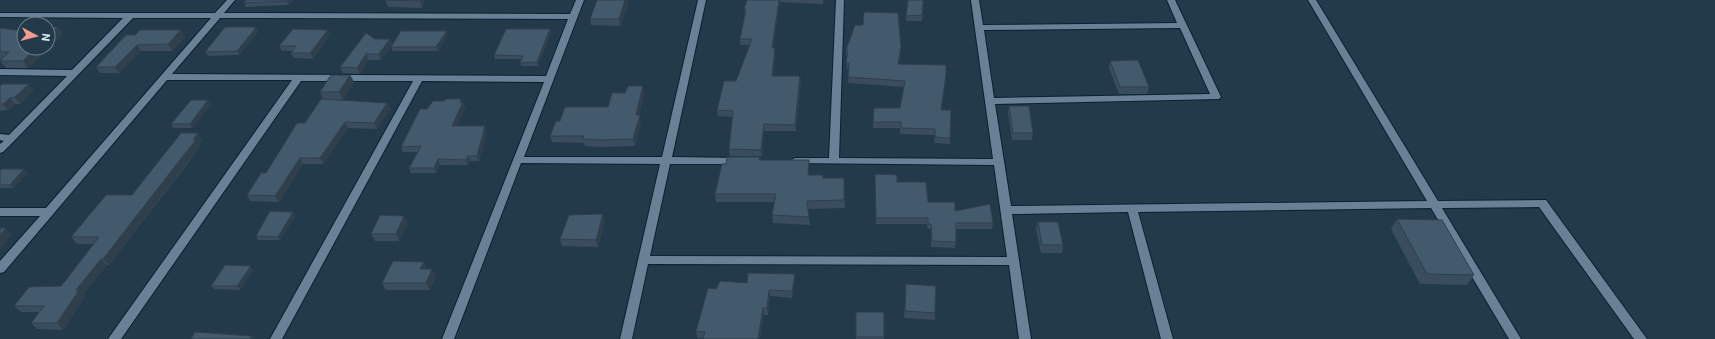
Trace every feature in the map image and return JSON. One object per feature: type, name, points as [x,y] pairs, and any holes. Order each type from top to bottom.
[{"type":"street","points":[[0,269],[231,0]]},
{"type":"street","points":[[448,339],[580,0]]},
{"type":"street","points":[[626,339],[702,0]]},
{"type":"street","points":[[834,161],[840,0]]},
{"type":"street","points":[[975,0],[1024,339]]},
{"type":"street","points":[[990,101],[1216,97],[1171,0]]},
{"type":"street","points":[[1312,0],[1515,339]]},
{"type":"street","points":[[0,15],[573,17]]},
{"type":"street","points":[[0,150],[131,16]]},
{"type":"street","points":[[979,28],[1183,25]]},
{"type":"street","points":[[0,72],[75,73]]},
{"type":"street","points":[[165,77],[550,79]]},
{"type":"street","points":[[114,339],[298,78]]},
{"type":"street","points":[[276,339],[419,78]]},
{"type":"street","points":[[0,138],[12,138]]},
{"type":"street","points":[[518,160],[746,161]]},
{"type":"street","points":[[786,161],[999,162]]},
{"type":"street","points":[[1006,210],[1542,203],[1641,339]]},
{"type":"street","points":[[1132,209],[1167,339]]},
{"type":"street","points":[[0,212],[49,212]]},
{"type":"street","points":[[644,260],[1013,261]]},
{"type":"building","points":[[246,0],[288,0],[244,3]]},
{"type":"building","points":[[385,0],[420,0],[420,1]]},
{"type":"building","points":[[597,0],[625,0],[619,19],[590,19]]},
{"type":"building","points":[[747,0],[779,0],[772,48],[775,48],[772,76],[800,76],[795,125],[764,124],[761,150],[729,149],[733,111],[717,110],[724,81],[736,81],[752,39],[740,39],[746,9],[744,9]]},
{"type":"building","points":[[908,0],[923,0],[922,15],[906,16]]},
{"type":"building","points":[[864,12],[898,13],[901,47],[898,64],[946,65],[941,110],[951,110],[950,138],[935,137],[935,129],[901,128],[901,122],[873,122],[874,108],[900,108],[905,81],[848,77],[849,63],[846,63],[848,50],[846,50],[855,25],[863,25]]},
{"type":"building","points":[[225,27],[256,28],[237,51],[205,52]]},
{"type":"building","points":[[0,28],[16,30],[16,56],[28,56],[23,61],[0,61],[9,52],[0,52]]},
{"type":"building","points":[[293,29],[328,30],[310,53],[291,53],[296,46],[279,46]]},
{"type":"building","points":[[506,29],[550,29],[537,62],[520,63],[523,56],[494,55]]},
{"type":"building","points":[[140,30],[181,30],[168,44],[137,45],[115,67],[96,67],[126,35],[135,35]]},
{"type":"building","points":[[401,31],[447,31],[436,47],[391,47]]},
{"type":"building","points":[[366,33],[375,39],[390,39],[379,54],[366,54],[357,68],[340,67]]},
{"type":"building","points":[[1138,60],[1149,87],[1120,87],[1110,61]]},
{"type":"building","points":[[331,75],[350,75],[339,92],[320,92]]},
{"type":"building","points":[[2,84],[29,84],[15,97],[10,98],[3,104],[0,104],[0,86]]},
{"type":"building","points":[[628,86],[643,86],[636,115],[640,115],[633,139],[599,140],[583,139],[584,136],[550,136],[556,121],[560,121],[565,107],[608,107],[612,93],[625,93]]},
{"type":"building","points":[[321,99],[387,103],[374,123],[345,122],[320,158],[300,158],[275,196],[247,195],[261,173],[266,173],[297,123],[305,123]]},
{"type":"building","points":[[446,99],[461,99],[460,103],[463,102],[452,126],[485,126],[477,156],[468,156],[466,160],[438,159],[434,168],[409,168],[421,146],[401,147],[420,109],[427,109],[433,101],[444,101]]},
{"type":"building","points":[[191,100],[208,100],[190,124],[171,124]]},
{"type":"building","points":[[1009,106],[1029,106],[1033,133],[1013,133]]},
{"type":"building","points":[[181,133],[198,133],[193,140],[196,140],[103,259],[101,259],[76,290],[79,290],[57,323],[31,323],[44,306],[14,306],[29,287],[61,286],[99,237],[71,237],[106,195],[132,195]]},
{"type":"building","points":[[727,157],[760,157],[759,160],[809,160],[808,175],[823,175],[823,178],[844,178],[844,200],[807,201],[809,217],[772,215],[776,194],[715,194],[722,164],[726,164]]},
{"type":"building","points":[[2,169],[24,169],[10,185],[0,185],[0,171]]},
{"type":"building","points":[[875,174],[897,175],[897,182],[926,182],[928,202],[955,202],[955,211],[990,204],[993,223],[956,223],[956,242],[932,241],[931,224],[928,224],[928,218],[876,218]]},
{"type":"building","points":[[270,211],[293,212],[278,237],[256,236]]},
{"type":"building","points":[[603,214],[596,240],[560,239],[569,215]]},
{"type":"building","points":[[380,215],[404,216],[396,234],[371,234]]},
{"type":"building","points":[[1397,219],[1442,220],[1474,275],[1427,274]]},
{"type":"building","points":[[1038,222],[1058,222],[1063,245],[1042,245]]},
{"type":"building","points":[[0,228],[6,228],[0,235]]},
{"type":"building","points":[[393,261],[424,262],[420,269],[432,269],[426,283],[382,283]]},
{"type":"building","points":[[225,265],[251,266],[237,286],[211,286]]},
{"type":"building","points":[[748,273],[795,274],[792,291],[769,290],[767,308],[763,308],[758,339],[703,339],[705,332],[696,331],[708,288],[716,289],[720,281],[747,283]]},
{"type":"building","points":[[906,284],[936,286],[935,313],[905,311]]},
{"type":"building","points":[[856,312],[884,312],[884,337],[856,337]]},
{"type":"building","points":[[195,332],[252,336],[250,339],[191,339]]}]
